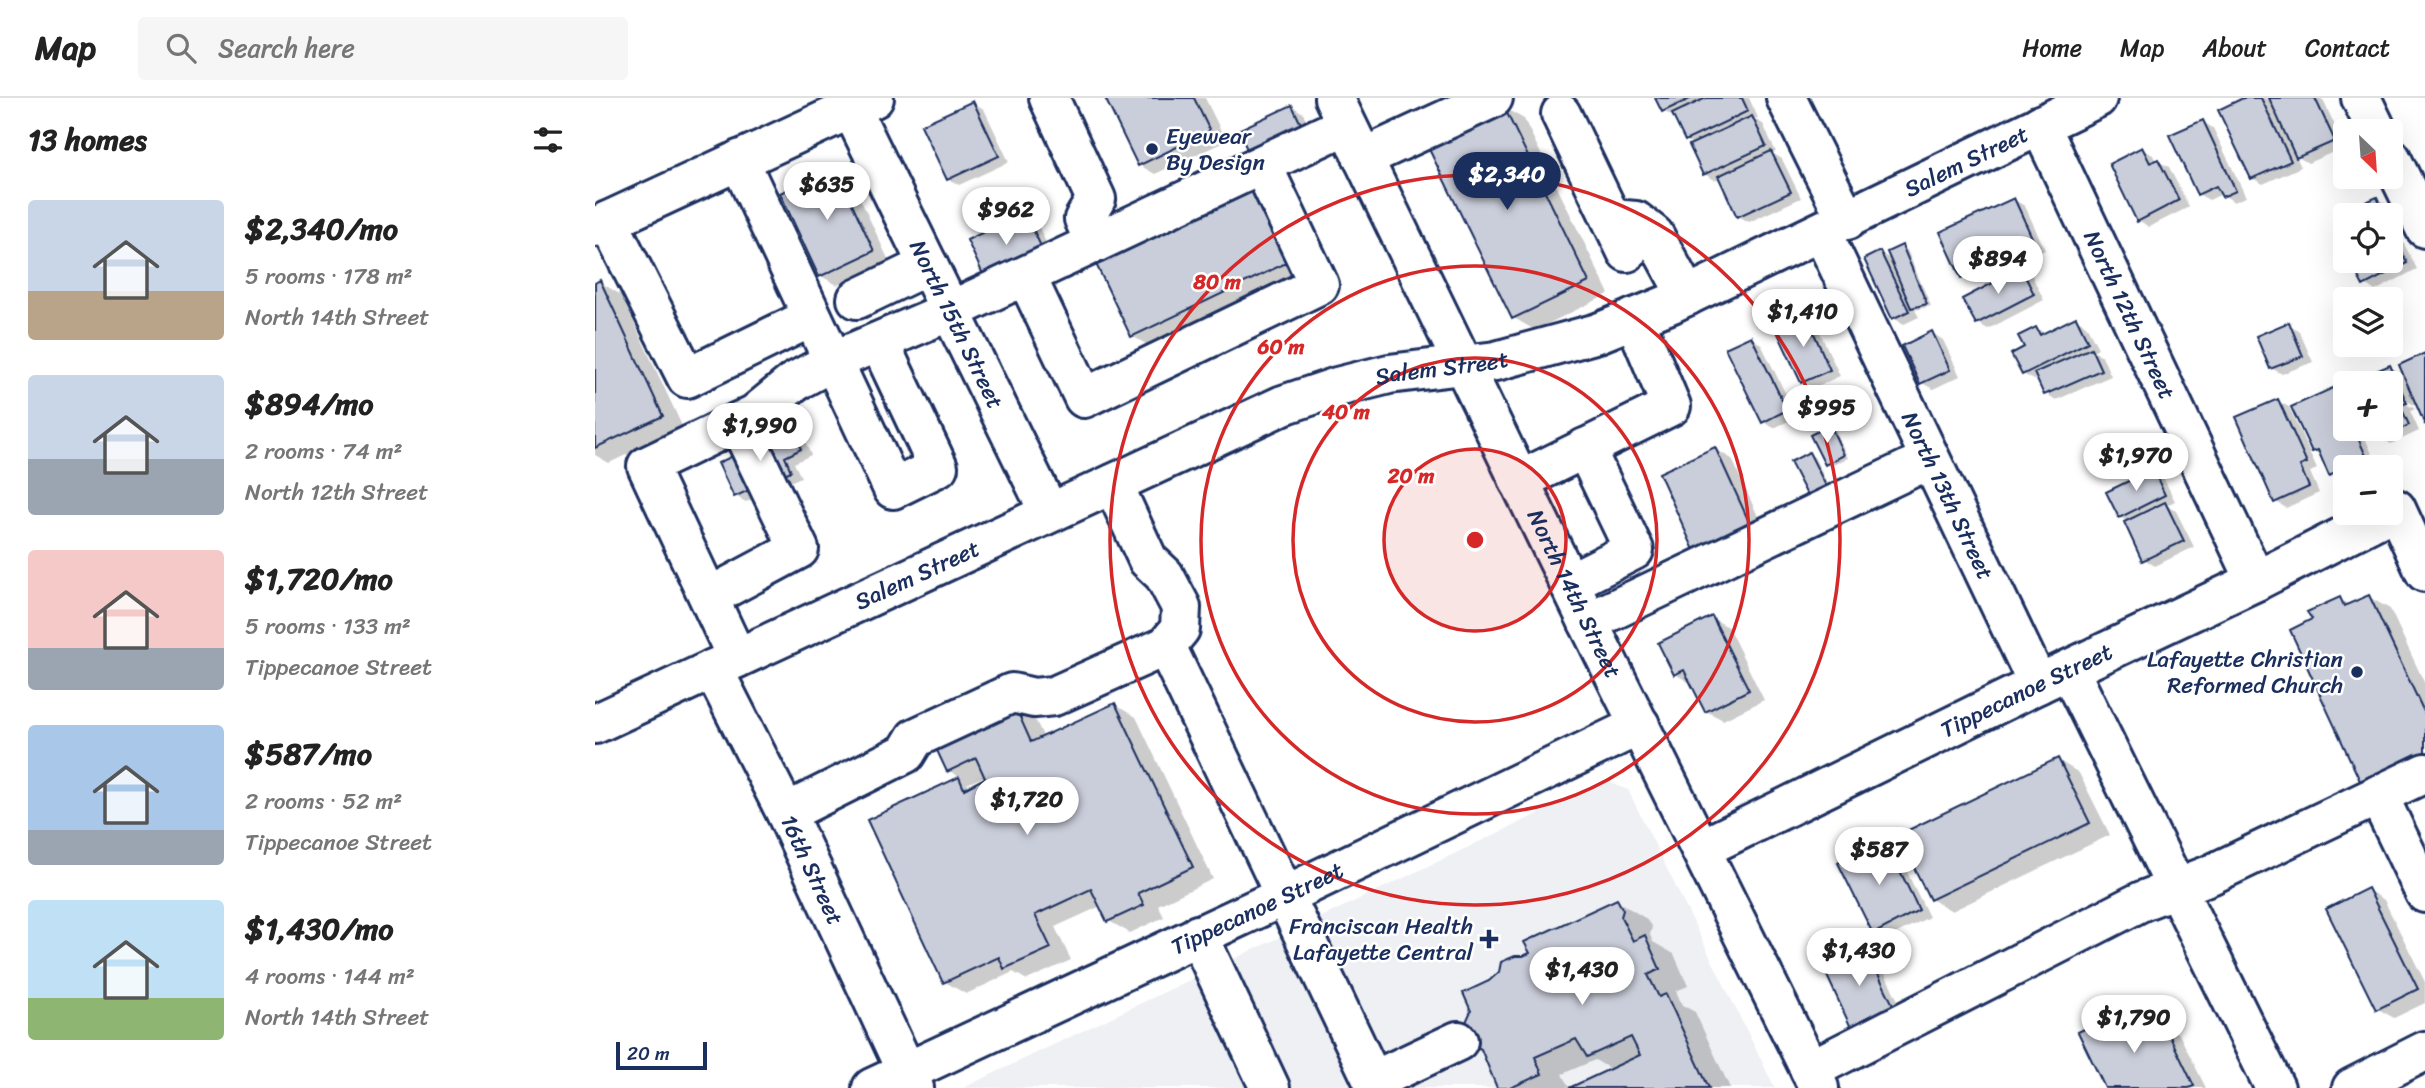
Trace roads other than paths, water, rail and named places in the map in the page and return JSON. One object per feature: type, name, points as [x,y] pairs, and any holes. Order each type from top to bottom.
[{"type":"street","points":[[1049,98],[1096,199],[1084,219],[1095,243]]},
{"type":"street","points":[[1363,158],[1493,98]]},
{"type":"street","name":"North 13th Street","points":[[1786,98],[1835,226],[1827,246],[1930,459],[2053,677],[2177,888],[2275,1088]]},
{"type":"street","name":"Salem Street","points":[[595,724],[1049,512],[1294,402],[1389,374],[1496,361],[1598,333],[1687,296],[2097,98]]},
{"type":"street","points":[[2361,98],[2371,119]]},
{"type":"street","points":[[812,317],[687,378],[648,300],[602,224],[857,102]]},
{"type":"street","name":"North 15th Street","points":[[857,102],[928,265],[1049,512]]},
{"type":"street","points":[[709,597],[799,549],[738,422],[755,414],[794,382],[833,361],[950,311],[1262,165],[1340,111]]},
{"type":"street","name":"North 14th Street","points":[[1340,111],[1588,622],[1815,1079]]},
{"type":"street","points":[[1561,114],[1619,236],[1636,221],[1654,235],[1687,296]]},
{"type":"street","name":"North 12th Street","points":[[2040,125],[2256,581]]},
{"type":"street","points":[[739,160],[893,488],[938,467],[879,342]]},
{"type":"street","points":[[1026,275],[1084,398],[1319,285],[1262,165]]},
{"type":"street","points":[[2403,183],[2425,228]]},
{"type":"street","points":[[857,299],[928,265]]},
{"type":"street","points":[[1519,481],[1671,406],[1634,318]]},
{"type":"street","name":"16th Street","points":[[738,422],[647,466],[709,597],[725,663],[897,1083]]},
{"type":"street","points":[[1585,448],[1654,592]]},
{"type":"street","points":[[1588,622],[1930,459]]},
{"type":"street","points":[[786,813],[906,753],[915,738],[1012,693],[1034,698],[1054,696],[1166,646],[1180,629],[1181,607],[1164,575],[1149,560],[1113,484]]},
{"type":"street","points":[[2403,515],[2425,572]]},
{"type":"street","name":"Tippecanoe Street","points":[[1700,849],[2256,581],[2365,525]]},
{"type":"street","points":[[1569,583],[1634,550]]},
{"type":"street","points":[[1166,646],[1373,1081],[1458,1041]]},
{"type":"street","name":"Tippecanoe Street","points":[[897,1083],[1198,935],[1640,725]]},
{"type":"street","points":[[1815,1079],[2142,901],[2210,875],[2425,773]]},
{"type":"street","points":[[2378,795],[2425,893]]},
{"type":"street","points":[[1198,935],[1270,1088]]},
{"type":"street","points":[[2352,1088],[2425,1051]]},
{"type":"place","name":"Eyewear By Design","points":[[1152,149]]},
{"type":"place","name":"Lafayette Christian Reformed Church","points":[[2357,672]]},
{"type":"place","name":"Franciscan Health Lafayette Central","points":[[1489,939]]}]
